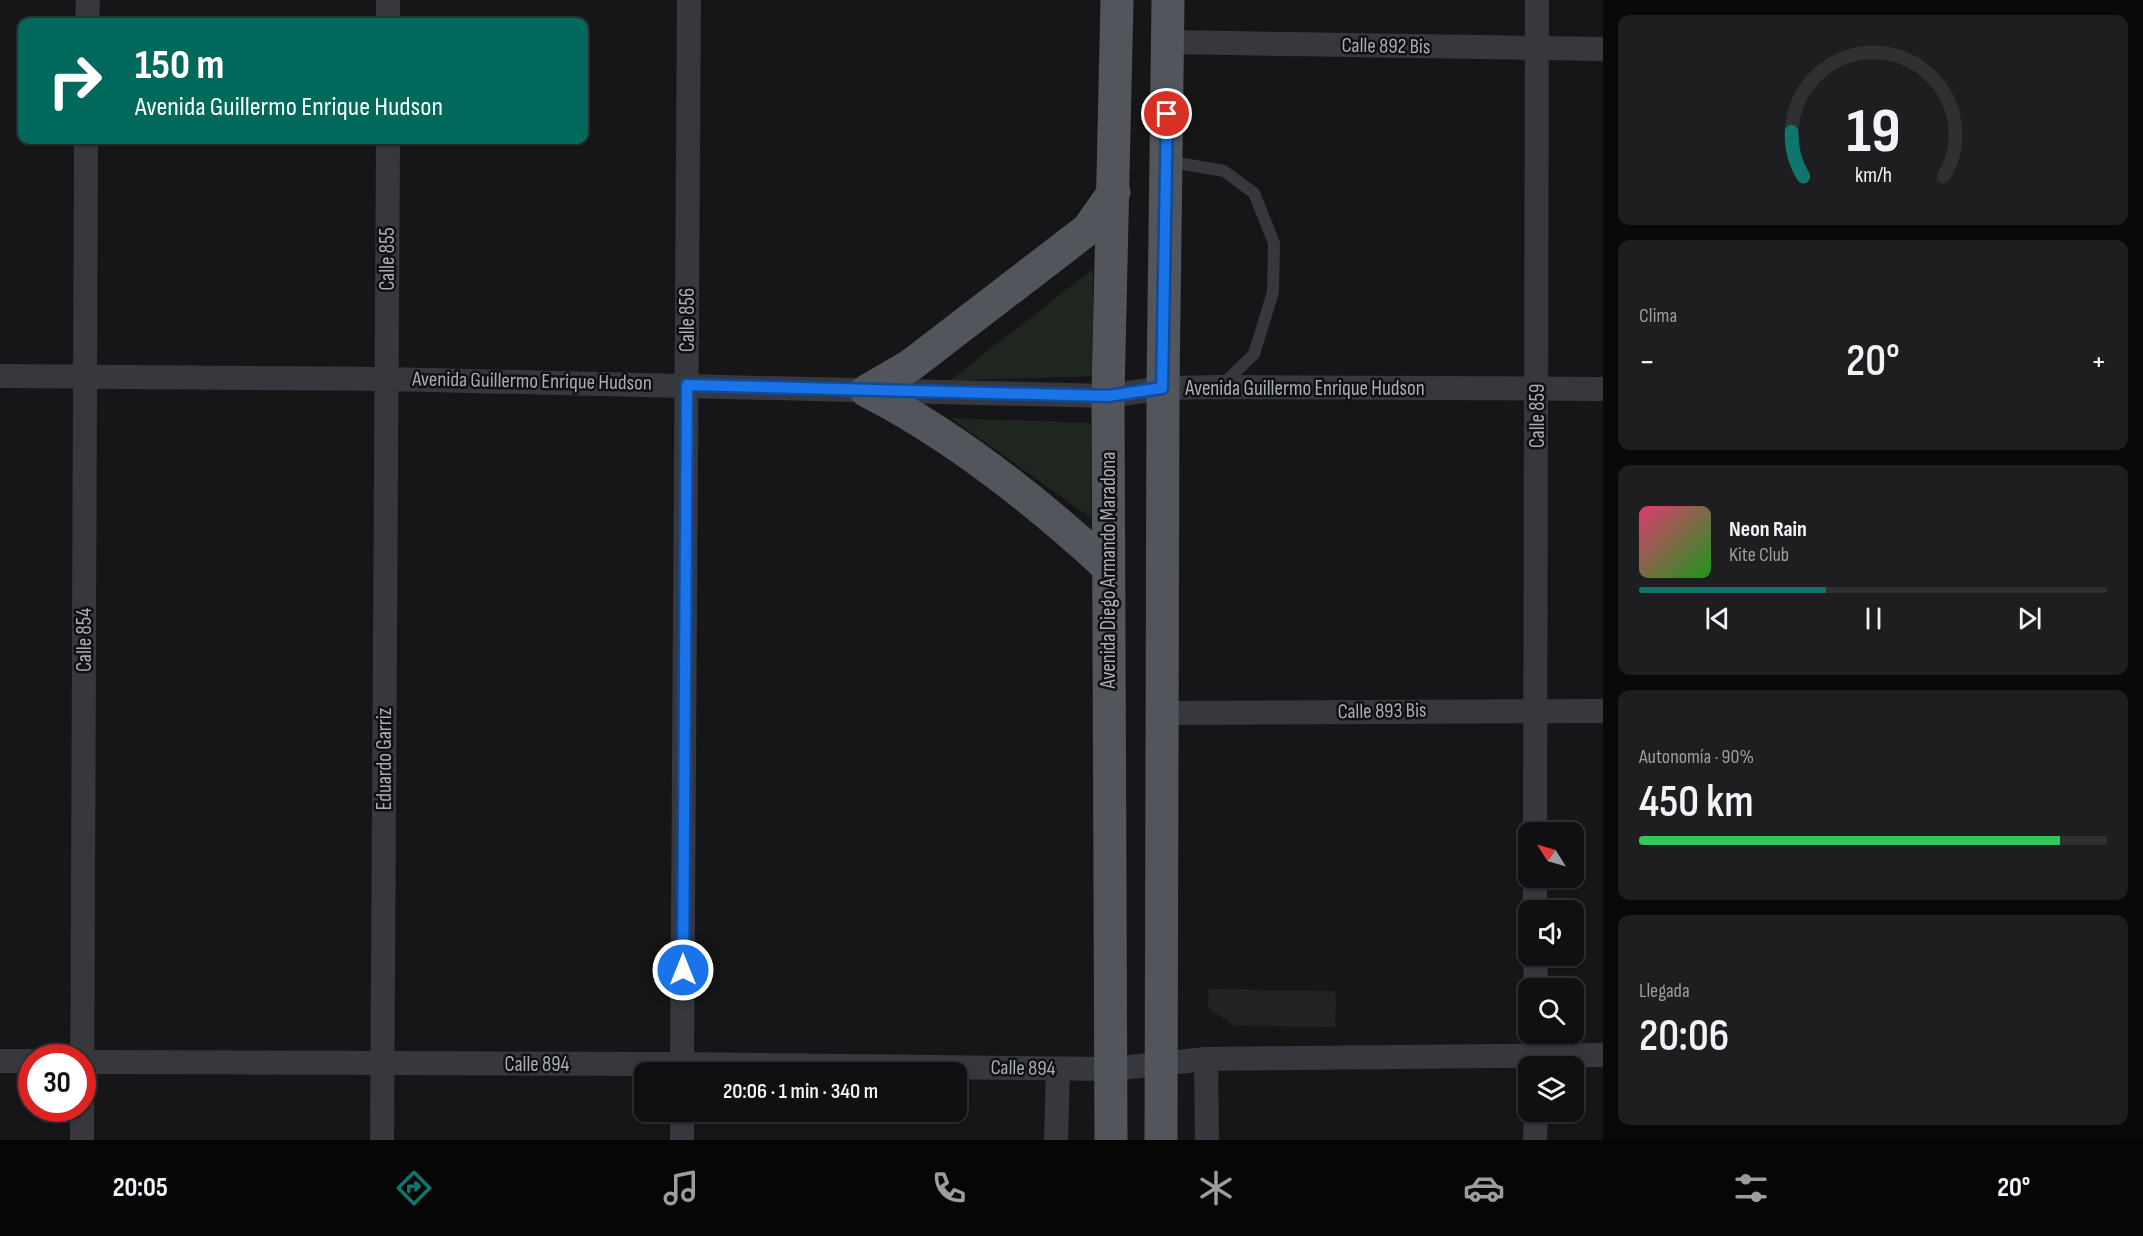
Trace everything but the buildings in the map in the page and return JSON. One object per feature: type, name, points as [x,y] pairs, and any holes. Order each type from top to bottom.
[{"type":"main road","name":"Avenida Diego Armando Maradona","points":[[1111,1140],[1107,566],[1108,396],[1117,0]]},
{"type":"main road","points":[[1161,1140],[1162,388],[1168,0]]},
{"type":"main road","points":[[867,391],[911,365],[1088,229],[1114,192]]},
{"type":"main road","points":[[867,391],[921,420],[1059,521],[1107,566]]},
{"type":"street","points":[[87,18],[88,0]]},
{"type":"street","points":[[388,0],[388,18]]},
{"type":"street","name":"Calle 856","points":[[682,1062],[689,0]]},
{"type":"street","name":"Calle 859","points":[[1535,822],[1538,387],[1537,0]]},
{"type":"street","name":"Calle 892 Bis","points":[[1168,42],[1603,49]]},
{"type":"street","name":"Calle 854","points":[[83,1044],[86,144]]},
{"type":"street","name":"Calle 855","points":[[387,378],[388,144]]},
{"type":"street","name":"Avenida Guillermo Enrique Hudson","points":[[0,376],[387,378],[1108,396],[1162,388],[1221,387],[1603,389]]},
{"type":"street","name":"Eduardo Garriz","points":[[382,1140],[387,378]]},
{"type":"street","name":"Calle 893 Bis","points":[[1161,713],[1603,711]]},
{"type":"street","name":"Calle 894","points":[[967,1069],[1111,1070],[1206,1059],[1536,1052],[1603,1055]]},
{"type":"street","points":[[1206,1059],[1207,1140]]},
{"type":"street","points":[[0,1061],[18,1061]]},
{"type":"street","name":"Calle 894","points":[[96,1062],[634,1067]]},
{"type":"street","points":[[1056,1140],[1058,1069]]},
{"type":"street","name":"Calle 854","points":[[82,1122],[82,1140]]},
{"type":"street","points":[[682,1122],[682,1140]]},
{"type":"street","points":[[1535,1140],[1536,1122]]},
{"type":"lane","points":[[1166,162],[1224,171],[1254,193],[1274,243],[1272,292],[1254,354],[1221,387]]},
{"type":"shaded area","points":[[1093,269],[1094,376],[949,381]]},
{"type":"shaded area","points":[[951,418],[1091,423],[1091,518]]},
{"type":"shaded area","points":[[1209,989],[1336,991],[1335,1027],[1235,1026],[1208,1008]]},
{"type":"route","points":[[683,970],[687,385],[1108,396],[1162,388],[1167,114]]}]
